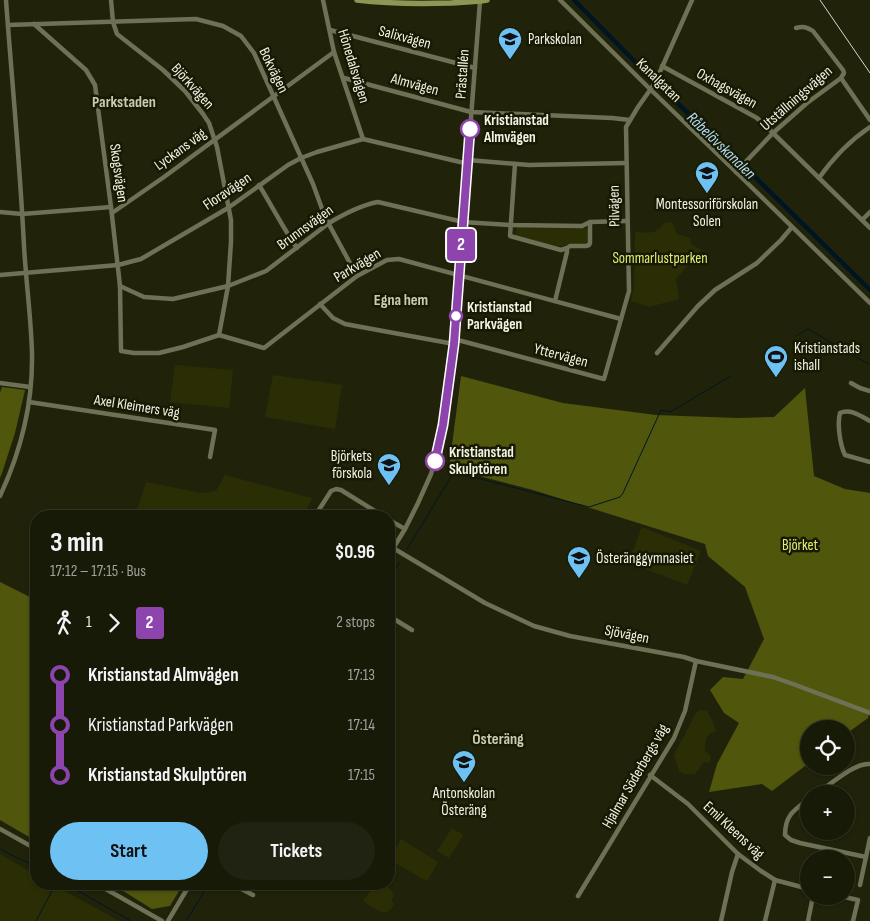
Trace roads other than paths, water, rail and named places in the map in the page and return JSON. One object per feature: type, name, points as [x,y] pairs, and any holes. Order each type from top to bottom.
[{"type":"main road","points":[[357,0],[408,4],[483,1]]},
{"type":"street","points":[[0,496],[19,448],[29,402],[32,354],[6,0]]},
{"type":"street","points":[[111,0],[113,22]]},
{"type":"street","name":"Hönedalsvägen","points":[[323,0],[334,52],[363,139]]},
{"type":"street","name":"Kanalgatan","points":[[560,0],[870,303]]},
{"type":"street","points":[[630,120],[655,83],[692,0]]},
{"type":"street","name":"Prästallén","points":[[395,545],[405,529],[431,474],[443,425],[454,341],[475,68],[483,1]]},
{"type":"street","name":"Bokvägen","points":[[8,25],[196,19],[223,26],[241,36],[254,53],[302,158],[329,223],[357,276]]},
{"type":"street","name":"Björkvägen","points":[[113,22],[117,34],[163,70],[185,91],[209,123],[217,148],[231,220],[228,286],[219,335]]},
{"type":"street","name":"Skogsvägen","points":[[34,24],[86,70],[95,85],[118,265],[121,351],[159,353],[219,335]]},
{"type":"street","name":"Utställningsvägen","points":[[736,172],[773,133],[844,74],[843,70],[813,31],[802,26],[796,28]]},
{"type":"street","name":"Salixvägen","points":[[330,30],[475,68]]},
{"type":"street","name":"Lyckans väg","points":[[112,210],[164,177],[334,52]]},
{"type":"street","name":"Oxhagsvägen","points":[[662,66],[757,118],[870,228]]},
{"type":"street","name":"Almvägen","points":[[344,78],[472,112],[630,120]]},
{"type":"street","points":[[840,78],[870,120]]},
{"type":"street","name":"Pilvägen","points":[[604,379],[629,291],[626,127],[630,120]]},
{"type":"street","points":[[818,178],[842,150],[870,127]]},
{"type":"street","name":"Floravägen","points":[[0,275],[118,265],[141,259],[228,208],[288,165],[317,152],[363,139],[460,162],[529,165],[626,163]]},
{"type":"street","points":[[515,164],[510,236],[561,250],[570,246],[589,245],[590,222]]},
{"type":"street","points":[[259,185],[284,230],[297,248]]},
{"type":"street","name":"Brunnsvägen","points":[[120,286],[144,297],[173,299],[228,286],[266,271],[329,223],[368,204],[378,202],[463,222],[582,226],[590,222],[627,221]]},
{"type":"street","points":[[0,212],[22,214],[112,210]]},
{"type":"street","points":[[862,220],[870,212]]},
{"type":"street","points":[[657,353],[698,306],[715,290],[757,263],[792,228]]},
{"type":"street","points":[[555,301],[567,248]]},
{"type":"street","name":"Parkvägen","points":[[219,335],[264,348],[357,276],[387,260],[399,259],[621,319]]},
{"type":"street","name":"Yttervägen","points":[[320,304],[333,318],[345,324],[454,341],[604,379]]},
{"type":"street","points":[[0,383],[30,387]]},
{"type":"street","points":[[851,383],[870,392]]},
{"type":"street","name":"Axel Kleimers väg","points":[[29,402],[215,430],[210,457]]},
{"type":"street","points":[[870,421],[850,411],[840,413],[838,420],[842,450],[845,455],[870,462]]},
{"type":"street","points":[[319,510],[331,491],[336,489],[373,510]]},
{"type":"street","points":[[395,523],[405,529]]},
{"type":"street","name":"Sjövägen","points":[[395,549],[485,603],[534,626],[570,636],[773,677],[870,713]]},
{"type":"street","points":[[395,620],[412,630]]},
{"type":"street","name":"Hjalmar Söderbergs väg","points":[[578,896],[674,738],[685,711],[696,661]]},
{"type":"street","points":[[829,785],[855,767],[864,763],[870,764]]},
{"type":"street","name":"Emil Kleens väg","points":[[650,775],[688,804],[738,854],[775,880],[800,887]]},
{"type":"street","points":[[800,806],[788,816],[785,825],[785,835],[791,840],[866,858]]},
{"type":"street","points":[[0,828],[30,846]]},
{"type":"street","points":[[860,885],[870,838]]},
{"type":"street","points":[[721,921],[738,854]]},
{"type":"street","points":[[765,921],[775,880]]},
{"type":"street","points":[[108,890],[162,921]]},
{"type":"street","points":[[168,921],[186,890]]},
{"type":"street","points":[[243,890],[252,895]]},
{"type":"street","points":[[853,921],[858,900],[855,899]]},
{"type":"street","points":[[808,921],[811,905]]},
{"type":"waterway","name":"Råbelövskanalen","points":[[574,0],[648,75],[870,290]]},
{"type":"waterway","points":[[796,336],[808,329],[870,365]]},
{"type":"waterway","points":[[407,549],[454,472],[589,507],[620,497],[661,410],[670,412],[731,376]]},
{"type":"waterway","points":[[395,570],[399,563]]},
{"type":"waterway","points":[[0,849],[30,864]]},
{"type":"waterway","points":[[36,921],[52,890]]},
{"type":"waterway","points":[[77,890],[131,921]]},
{"type":"waterway","points":[[186,921],[205,890]]},
{"type":"railway","points":[[820,0],[870,73]]},
{"type":"place","name":"Parkskolan","points":[[510,60]]},
{"type":"place","name":"Kristianstad Almvägen","points":[[470,129]]},
{"type":"place","name":"Montessoriförskolan Solen","points":[[707,194]]},
{"type":"place","name":"Kristianstad Parkvägen","points":[[456,316]]},
{"type":"place","name":"Kristianstads ishall","points":[[776,378]]},
{"type":"place","name":"Kristianstad Skulptören","points":[[435,461]]},
{"type":"place","name":"Björkets förskola","points":[[389,486]]},
{"type":"place","name":"Österänggymnasiet","points":[[579,579]]},
{"type":"place","name":"Antonskolan Österäng","points":[[464,783]]},
{"type":"district","name":"Parkstaden","points":[[124,101]]},
{"type":"district","name":"Egna hem","points":[[401,299]]},
{"type":"district","name":"Österäng","points":[[498,738]]},
{"type":"park label","name":"Sommarlustparken","points":[[660,258]]},
{"type":"park label","name":"Björket","points":[[800,545]]}]
